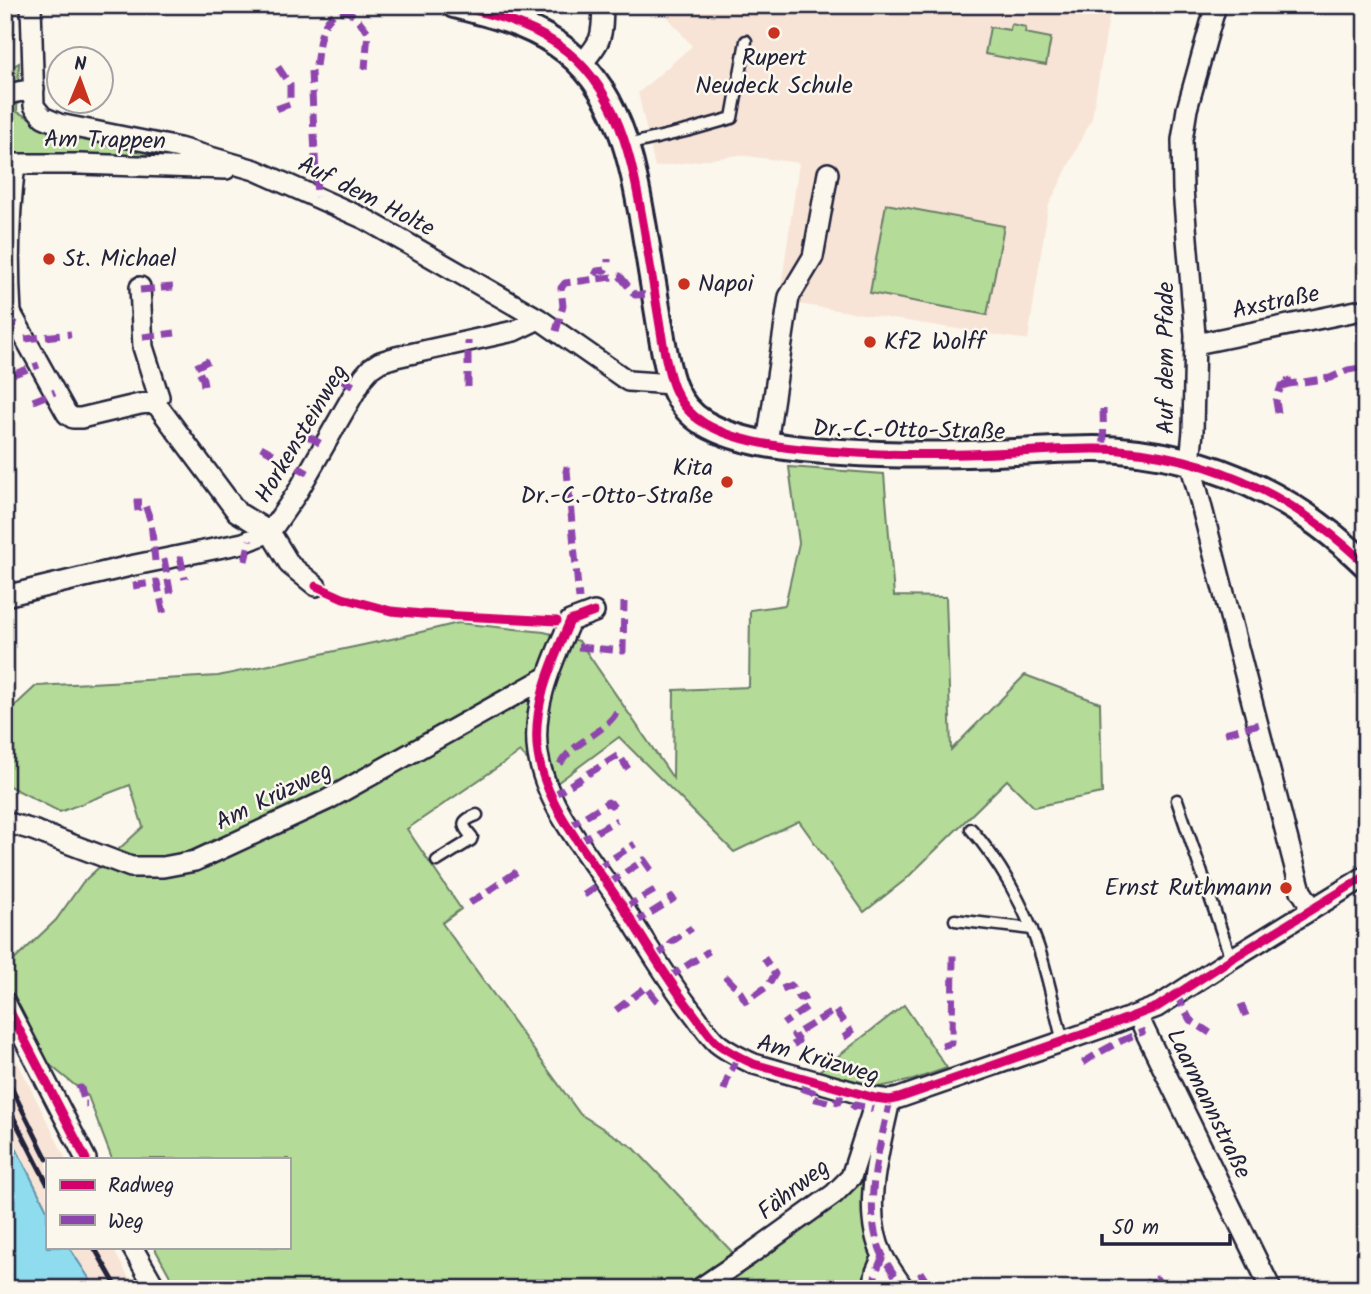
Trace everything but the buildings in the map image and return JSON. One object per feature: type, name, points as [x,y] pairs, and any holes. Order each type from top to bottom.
[{"type":"street","name":"Auf dem Holte","points":[[31,5],[34,106],[38,112],[59,124],[179,148],[255,170],[358,215],[539,319],[628,381],[672,384]]},
{"type":"street","name":"Dr.-C.-Otto-Straße","points":[[454,5],[513,21],[538,32],[581,65],[610,104],[627,145],[637,188],[672,384],[684,407],[701,422],[738,437],[798,449],[888,455],[1111,449],[1189,461],[1273,494],[1324,528],[1366,565]]},
{"type":"street","points":[[581,65],[599,44],[603,5]]},
{"type":"street","name":"Auf dem Pfade","points":[[1216,5],[1187,109],[1182,140],[1183,190],[1196,344],[1193,431],[1189,461],[1301,891],[1312,908]]},
{"type":"street","points":[[5,97],[34,89]]},
{"type":"street","name":"Am Trappen","points":[[155,402],[81,418],[67,414],[11,313],[11,201],[15,164],[255,170]]},
{"type":"street","points":[[767,443],[789,297],[813,257],[828,173]]},
{"type":"street","points":[[140,287],[143,347],[159,397],[155,402],[237,512],[270,533]]},
{"type":"street","name":"Axstraße","points":[[1196,344],[1366,309]]},
{"type":"street","name":"Horkensteinweg","points":[[5,596],[243,542],[270,533],[297,493],[356,387],[371,368],[397,357],[514,331],[539,319]]},
{"type":"street","name":"Horkensteinweg","points":[[270,533],[290,565],[316,586]]},
{"type":"street","name":"Am Krüzweg","points":[[594,612],[570,621],[545,678],[537,733],[539,762],[545,783],[577,841],[677,993],[717,1042],[754,1064],[883,1099],[1157,1007],[1366,876]]},
{"type":"street","name":"Am Krüzweg","points":[[5,822],[131,867],[163,867],[195,861],[327,800],[545,678]]},
{"type":"street","points":[[5,1002],[85,1158]]},
{"type":"street","name":"Laarmannstraße","points":[[1138,1015],[1271,1289]]},
{"type":"street","points":[[883,1099],[873,1193],[873,1219],[883,1256],[904,1289]]},
{"type":"street","name":"Fährweg","points":[[699,1289],[834,1194],[851,1177],[873,1109],[883,1099]]},
{"type":"street","points":[[133,1248],[156,1289]]},
{"type":"street","points":[[873,1289],[883,1256]]},
{"type":"lane","points":[[627,145],[732,118],[746,41]]},
{"type":"lane","points":[[1177,800],[1231,959]]},
{"type":"lane","points":[[437,861],[471,839],[464,823],[477,815]]},
{"type":"lane","points":[[971,829],[1008,880],[1032,929],[1064,1040]]},
{"type":"lane","points":[[955,920],[1032,929]]},
{"type":"shaded area","points":[[658,5],[1111,5],[1092,118],[1048,207],[1028,340],[779,301],[799,163],[739,155],[655,167],[638,93],[692,46]]},
{"type":"shaded area","points":[[5,1037],[66,1158],[46,1158],[46,1208],[5,1126]]},
{"type":"shaded area","points":[[70,1248],[113,1248],[135,1289],[96,1289]]},
{"type":"green space","points":[[1011,24],[1026,27],[1025,33],[1051,38],[1046,65],[985,54],[990,27],[1010,30]]},
{"type":"green space","points":[[19,63],[17,112],[32,119],[177,152],[187,160],[6,156],[5,71]]},
{"type":"green space","points":[[886,204],[1004,226],[987,315],[870,293]]},
{"type":"green space","points":[[789,467],[884,474],[894,596],[946,597],[951,750],[1025,675],[1100,703],[1102,793],[1034,807],[1007,780],[905,880],[864,912],[799,821],[734,852],[619,737],[553,786],[520,752],[407,829],[461,909],[442,923],[580,1114],[634,1148],[736,1256],[681,1289],[177,1289],[155,1248],[290,1248],[290,1158],[112,1158],[88,1096],[39,1056],[5,989],[5,969],[56,920],[83,882],[143,827],[130,785],[60,812],[5,784],[5,715],[36,686],[218,676],[458,623],[544,632],[579,641],[673,778],[674,690],[749,687],[750,610],[785,605],[799,543]]},
{"type":"green space","points":[[904,1005],[947,1068],[913,1080],[879,1087],[819,1071]]},
{"type":"green space","points":[[851,1177],[873,1193],[873,1219],[905,1289],[698,1289]]},
{"type":"water","points":[[5,1126],[46,1208],[46,1248],[70,1248],[96,1289],[5,1289]]},
{"type":"tram line","points":[[454,5],[520,25],[557,44],[578,61],[609,103],[628,151],[634,176],[669,374],[685,406],[704,423],[735,437],[790,448],[826,451],[928,455],[1094,449],[1155,454],[1222,472],[1253,485],[1312,520],[1366,565]]},
{"type":"railway","points":[[5,1075],[46,1158]]},
{"type":"railway","points":[[5,1101],[46,1181]]},
{"type":"railway","points":[[95,1248],[118,1289]]},
{"type":"marked path","points":[[347,5],[347,11],[356,17],[368,32],[365,69]]},
{"type":"marked path","points":[[1143,5],[1146,8]]},
{"type":"marked path","points":[[316,66],[326,23],[331,17],[347,11]]},
{"type":"marked path","points":[[276,109],[290,104],[290,85],[278,67]]},
{"type":"marked path","points":[[311,71],[317,197]]},
{"type":"marked path","points":[[595,275],[597,271],[605,270],[608,259]]},
{"type":"marked path","points":[[556,331],[563,306],[561,288],[565,283],[620,276],[635,295],[655,294]]},
{"type":"marked path","points":[[140,290],[173,287]]},
{"type":"marked path","points":[[5,348],[15,320]]},
{"type":"marked path","points":[[143,337],[175,333]]},
{"type":"marked path","points":[[25,339],[71,334]]},
{"type":"marked path","points":[[468,341],[468,387]]},
{"type":"marked path","points":[[204,386],[196,367],[210,360]]},
{"type":"marked path","points":[[14,374],[39,365]]},
{"type":"marked path","points":[[1288,378],[1289,384],[1330,378],[1348,370],[1366,367]]},
{"type":"marked path","points":[[341,379],[356,387]]},
{"type":"marked path","points":[[1278,413],[1276,401],[1281,386],[1289,384]]},
{"type":"marked path","points":[[33,401],[55,392]]},
{"type":"marked path","points":[[1103,409],[1104,449]]},
{"type":"marked path","points":[[308,436],[323,445]]},
{"type":"marked path","points":[[261,447],[308,473]]},
{"type":"marked path","points":[[563,469],[567,470],[579,599]]},
{"type":"marked path","points":[[138,511],[137,502],[144,502],[151,522],[155,561]]},
{"type":"marked path","points":[[245,561],[250,540]]},
{"type":"marked path","points":[[180,556],[185,579]]},
{"type":"marked path","points":[[164,559],[171,596]]},
{"type":"marked path","points":[[133,586],[157,582],[164,615]]},
{"type":"marked path","points":[[578,647],[623,651],[624,602]]},
{"type":"marked path","points":[[560,764],[573,749],[603,727],[617,712]]},
{"type":"marked path","points":[[1225,733],[1259,724]]},
{"type":"marked path","points":[[552,796],[619,755],[628,769]]},
{"type":"marked path","points":[[568,827],[608,802],[611,805],[619,799]]},
{"type":"marked path","points":[[578,842],[617,820]]},
{"type":"marked path","points":[[596,869],[635,844]]},
{"type":"marked path","points":[[608,884],[644,860],[651,870]]},
{"type":"marked path","points":[[470,903],[521,869]]},
{"type":"marked path","points":[[584,895],[605,881]]},
{"type":"marked path","points":[[624,908],[660,887]]},
{"type":"marked path","points":[[633,924],[673,899],[670,895]]},
{"type":"marked path","points":[[654,957],[692,928]]},
{"type":"marked path","points":[[668,978],[709,951]]},
{"type":"marked path","points":[[942,1046],[952,1043],[953,955]]},
{"type":"marked path","points":[[725,976],[746,1001],[768,986],[775,974],[764,958]]},
{"type":"marked path","points":[[782,989],[791,985],[799,998],[803,996],[807,1007],[783,1024]]},
{"type":"marked path","points":[[616,1010],[646,987],[658,1002],[663,1002]]},
{"type":"marked path","points":[[1176,994],[1190,1020],[1210,1033]]},
{"type":"marked path","points":[[1241,1004],[1246,1016]]},
{"type":"marked path","points":[[793,1045],[798,1041],[794,1035],[835,1010],[851,1032],[843,1038]]},
{"type":"marked path","points":[[1083,1063],[1113,1045],[1145,1031]]},
{"type":"marked path","points":[[724,1090],[738,1057]]},
{"type":"marked path","points":[[77,1089],[81,1088],[87,1104]]},
{"type":"marked path","points":[[801,1088],[813,1092],[812,1098],[832,1103],[839,1102],[842,1089]]},
{"type":"marked path","points":[[890,1100],[877,1158],[872,1199],[873,1219],[883,1256],[904,1289]]},
{"type":"marked path","points":[[852,1109],[855,1105],[873,1109]]},
{"type":"marked path","points":[[873,1289],[883,1256]]},
{"type":"marked path","points":[[920,1272],[931,1289]]},
{"type":"marked path","points":[[1136,1287],[1157,1279],[1161,1289]]},
{"type":"cycle path","points":[[454,5],[520,25],[557,44],[578,61],[609,103],[628,151],[634,176],[669,374],[685,406],[704,423],[735,437],[790,448],[826,451],[928,455],[1094,449],[1155,454],[1222,472],[1253,485],[1312,520],[1366,565]]},
{"type":"cycle path","points":[[316,586],[343,598],[391,611],[557,621]]},
{"type":"cycle path","points":[[594,612],[570,621],[545,686],[540,702],[537,737],[543,774],[551,795],[573,834],[684,1001],[717,1043],[754,1064],[875,1098],[899,1098],[1157,1007],[1366,876]]},
{"type":"cycle path","points":[[5,1002],[85,1158]]},
{"type":"place","name":"Rupert Neudeck Schule","points":[[774,33]]},
{"type":"place","name":"St. Michael","points":[[49,259]]},
{"type":"place","name":"Napoi","points":[[684,284]]},
{"type":"place","name":"KfZ Wolff","points":[[870,342]]},
{"type":"place","name":"Kita Dr.-C.-Otto-Straße","points":[[727,482]]},
{"type":"place","name":"Ernst Ruthmann","points":[[1286,888]]}]
